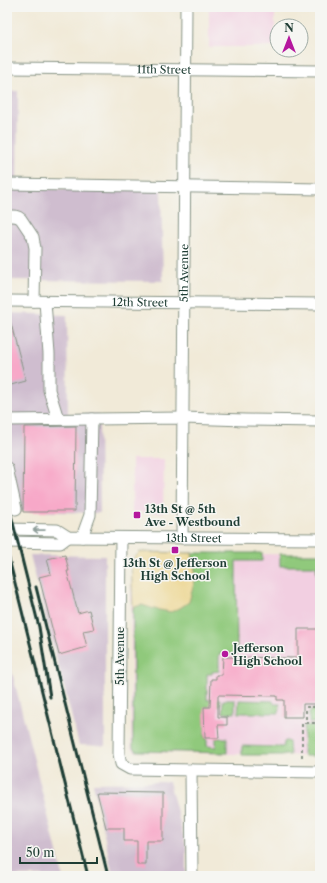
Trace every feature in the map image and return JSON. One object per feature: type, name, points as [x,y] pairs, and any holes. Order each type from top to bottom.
[{"type":"street","name":"5th Avenue","points":[[182,538],[186,7]]},
{"type":"street","name":"11th Street","points":[[7,68],[320,71]]},
{"type":"street","points":[[7,184],[320,189]]},
{"type":"street","points":[[7,216],[19,217],[33,237],[35,248],[34,302]]},
{"type":"street","name":"12th Street","points":[[7,301],[320,304]]},
{"type":"street","points":[[45,302],[49,354],[49,390],[58,419]]},
{"type":"street","points":[[82,537],[90,514],[92,418]]},
{"type":"street","points":[[7,420],[183,418],[320,421]]},
{"type":"street","points":[[7,468],[16,509]]},
{"type":"street","name":"13th Street","points":[[7,529],[57,530],[68,537],[320,539]]},
{"type":"street","name":"13th Street","points":[[7,542],[60,543],[68,537]]},
{"type":"street","name":"5th Avenue","points":[[121,538],[119,754],[121,764],[130,768],[190,770]]},
{"type":"street","points":[[192,876],[190,770],[320,772]]},
{"type":"path","points":[[306,723],[306,707],[320,707]]},
{"type":"path","points":[[302,757],[302,723],[320,724]]},
{"type":"shaded area","points":[[209,7],[275,7],[275,18],[269,18],[269,47],[209,47]]},
{"type":"shaded area","points":[[7,91],[18,91],[17,189],[161,189],[163,281],[7,280]]},
{"type":"shaded area","points":[[7,313],[67,315],[68,414],[99,414],[100,513],[20,511],[7,456]]},
{"type":"shaded area","points":[[132,459],[164,459],[163,513],[132,512]]},
{"type":"shaded area","name":"Jefferson High School","points":[[140,552],[320,555],[320,756],[136,752],[131,748],[131,561]]},
{"type":"shaded area","points":[[30,555],[105,556],[105,746],[79,745]]},
{"type":"shaded area","points":[[8,656],[63,876],[7,876]]},
{"type":"shaded area","points":[[169,782],[186,846],[186,876],[113,876],[93,783]]},
{"type":"green space","points":[[192,553],[262,553],[262,561],[236,561],[237,654],[219,654],[219,671],[212,672],[212,674],[207,674],[207,700],[220,699],[220,704],[218,707],[205,707],[205,738],[207,738],[207,746],[216,747],[216,738],[227,738],[227,753],[137,751],[133,748],[133,610],[134,607],[193,561]]},
{"type":"green space","points":[[280,554],[320,554],[320,574],[317,576],[316,566],[280,566]]},
{"type":"green space","points":[[223,700],[235,700],[235,713],[223,713]]},
{"type":"green space","points":[[239,700],[273,701],[274,704],[280,704],[279,713],[238,713]]},
{"type":"green space","points":[[313,709],[320,709],[320,723],[309,723],[309,712]]},
{"type":"green space","points":[[304,726],[320,726],[320,756],[305,756],[303,754]]},
{"type":"green space","points":[[285,741],[289,742],[290,755],[242,755],[242,746],[283,747]]},
{"type":"sand","points":[[140,552],[192,553],[196,576],[189,602],[171,612],[142,605],[134,607],[133,610],[131,561]]},
{"type":"building","points":[[7,320],[10,320],[26,381],[7,386]]},
{"type":"building","points":[[76,426],[75,511],[23,512],[24,427]]},
{"type":"building","points":[[65,555],[69,571],[67,571],[78,613],[89,610],[94,629],[83,631],[87,647],[59,655],[39,577],[51,574],[47,559]]},
{"type":"building","points":[[298,629],[320,629],[320,704],[303,704],[303,717],[284,717],[284,700],[277,700],[277,696],[218,695],[218,717],[227,717],[227,725],[218,725],[219,738],[205,738],[204,707],[210,707],[211,679],[216,679],[216,675],[222,675],[223,657],[298,658]]},
{"type":"building","points":[[97,792],[163,793],[163,841],[146,841],[146,865],[137,865],[137,841],[124,841],[124,828],[106,828]]},
{"type":"railway","points":[[7,499],[39,627],[50,697]]},
{"type":"railway","points":[[7,551],[88,876]]},
{"type":"railway","points":[[36,587],[108,876]]},
{"type":"place","name":"13th St @ 5th Ave - Westbound","points":[[137,515]]},
{"type":"place","name":"13th St @ Jefferson High School","points":[[175,550]]},
{"type":"place","name":"Jefferson High School","points":[[225,654]]}]
